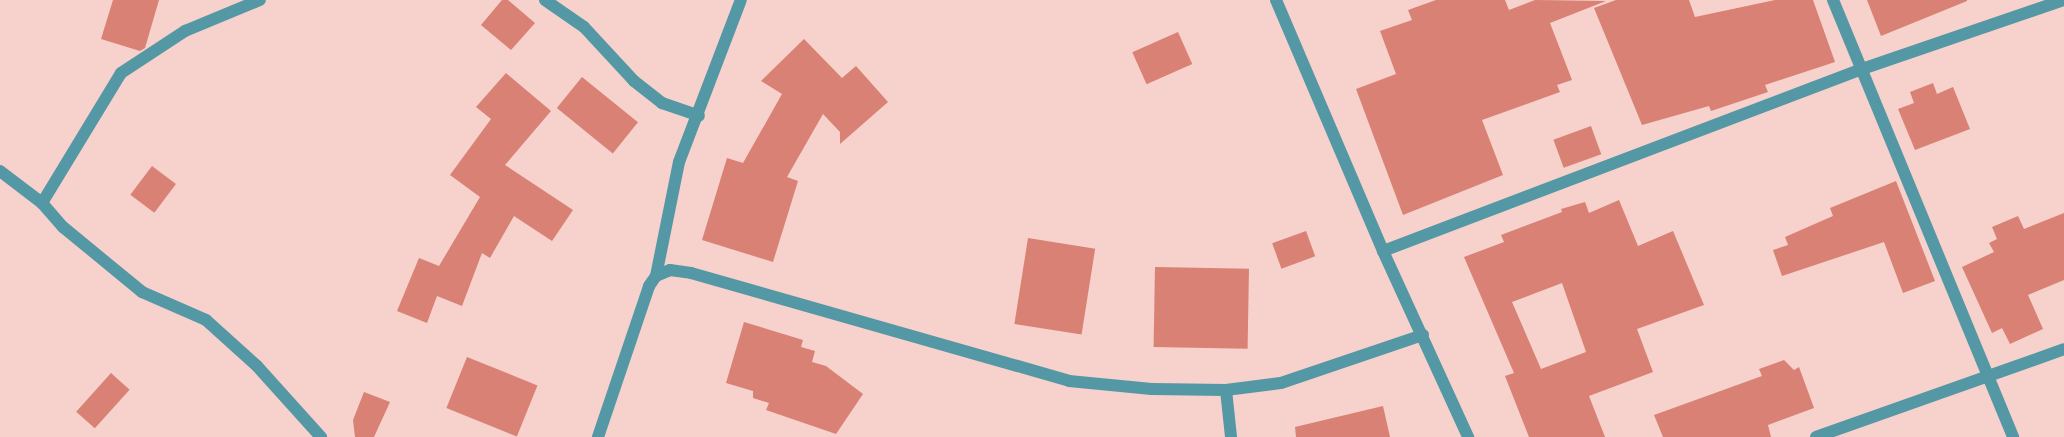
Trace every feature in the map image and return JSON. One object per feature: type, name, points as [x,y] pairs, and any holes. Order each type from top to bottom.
[{"type":"street","points":[[42,203],[121,74],[185,31],[260,0]]},
{"type":"street","points":[[545,0],[584,27],[634,81],[662,103],[699,116]]},
{"type":"street","points":[[598,437],[649,286],[656,276],[679,162],[699,116],[741,0]]},
{"type":"street","points":[[1276,0],[1383,251],[1423,334],[1468,437]]},
{"type":"street","points":[[1833,0],[2013,437]]},
{"type":"street","points":[[1383,251],[1862,69],[2064,0]]},
{"type":"street","points":[[0,172],[42,203],[63,227],[142,292],[206,320],[257,366],[321,437]]},
{"type":"street","points":[[656,276],[670,270],[691,273],[1069,381],[1152,389],[1226,390],[1280,382],[1423,334]]},
{"type":"street","points":[[1816,437],[1987,374],[2064,350]]},
{"type":"street","points":[[1226,390],[1231,437]]},
{"type":"building","points":[[113,0],[159,0],[145,48],[140,51],[101,39]]},
{"type":"building","points":[[502,0],[508,0],[535,23],[511,50],[481,25]]},
{"type":"building","points":[[1436,0],[1505,0],[1509,10],[1535,0],[1606,1],[1550,23],[1572,80],[1557,85],[1560,92],[1482,120],[1503,175],[1403,215],[1356,89],[1396,74],[1380,31],[1412,20],[1408,10]]},
{"type":"building","points":[[1616,0],[1689,0],[1695,17],[1775,0],[1813,0],[1835,62],[1765,85],[1768,92],[1711,111],[1709,106],[1642,125],[1594,8]]},
{"type":"building","points":[[1867,0],[1967,0],[1967,1],[1881,36]]},
{"type":"building","points":[[1178,32],[1192,64],[1147,84],[1132,52]]},
{"type":"building","points":[[804,39],[842,78],[856,66],[888,102],[840,144],[840,132],[823,114],[787,177],[798,181],[773,262],[702,240],[727,158],[743,163],[782,94],[761,81]]},
{"type":"building","points":[[506,73],[551,111],[505,165],[573,210],[552,241],[514,216],[490,258],[482,253],[462,306],[437,296],[427,323],[397,311],[419,258],[439,266],[480,197],[450,175],[491,119],[476,107]]},
{"type":"building","points":[[582,77],[638,122],[613,153],[557,108]]},
{"type":"building","points":[[1933,83],[1937,94],[1953,87],[1970,129],[1915,150],[1898,109],[1914,103],[1910,92]]},
{"type":"building","points":[[1591,126],[1601,154],[1564,168],[1553,140]]},
{"type":"building","points":[[152,166],[176,184],[154,213],[130,195]]},
{"type":"building","points":[[1896,181],[1935,281],[1903,293],[1884,242],[1782,276],[1773,250],[1788,245],[1785,237],[1833,216],[1830,208]]},
{"type":"building","points":[[1619,200],[1638,246],[1673,231],[1704,305],[1637,329],[1653,372],[1589,396],[1605,437],[1529,437],[1505,376],[1514,373],[1464,257],[1504,242],[1501,235],[1562,212],[1561,209],[1585,202],[1589,213]],"holes":[[[1562,283],[1586,352],[1541,369],[1512,302]]]},
{"type":"building","points":[[2064,213],[2064,280],[2028,295],[2043,329],[2010,344],[2002,328],[1992,333],[1962,267],[1994,252],[1989,243],[1997,239],[1992,227],[2018,216],[2024,229]]},
{"type":"building","points":[[1306,231],[1315,256],[1281,269],[1272,243]]},
{"type":"building","points":[[1028,238],[1095,249],[1082,335],[1014,324]]},
{"type":"building","points":[[1155,267],[1249,269],[1248,349],[1154,347]]},
{"type":"building","points":[[744,322],[803,340],[801,347],[815,351],[812,362],[826,366],[863,394],[836,434],[766,410],[769,403],[753,398],[753,391],[726,383]]},
{"type":"building","points":[[467,357],[537,385],[517,436],[446,408]]},
{"type":"building","points":[[1784,360],[1794,370],[1799,367],[1814,408],[1768,425],[1771,437],[1663,437],[1654,415],[1762,376],[1759,369]]},
{"type":"building","points":[[111,373],[130,390],[95,428],[76,412]]},
{"type":"building","points":[[364,392],[390,402],[374,437],[355,437],[353,420]]},
{"type":"building","points":[[1383,406],[1390,437],[1296,437],[1295,427]]}]
